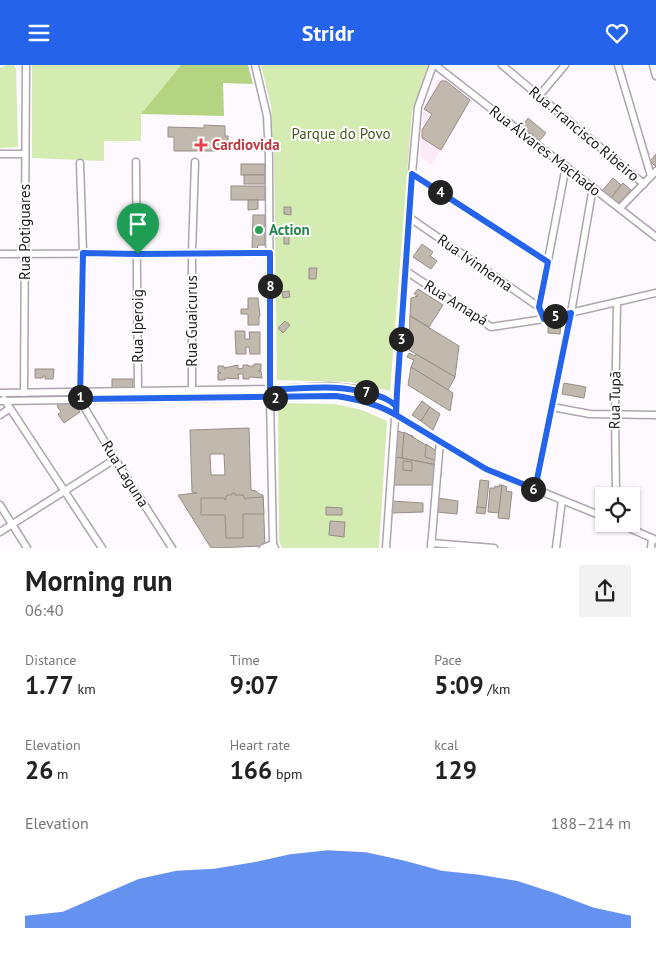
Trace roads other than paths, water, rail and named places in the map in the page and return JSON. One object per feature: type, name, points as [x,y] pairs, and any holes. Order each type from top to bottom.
[{"type":"street","name":"Rua Potiguares","points":[[21,65],[25,68],[24,393]]},
{"type":"street","points":[[255,65],[267,116],[269,158],[270,398],[274,546],[263,548]]},
{"type":"street","points":[[386,548],[418,107],[434,65]]},
{"type":"street","name":"Rua Álvares Machado","points":[[434,65],[656,237]]},
{"type":"street","name":"Rua Francisco Ribeiro","points":[[502,65],[644,184]]},
{"type":"street","points":[[539,96],[565,65]]},
{"type":"street","points":[[618,65],[654,174],[620,208]]},
{"type":"street","points":[[653,65],[656,76]]},
{"type":"street","points":[[0,155],[24,154]]},
{"type":"street","name":"Rua Iperoig","points":[[136,162],[138,254],[137,399]]},
{"type":"street","name":"Rua Guaicurus","points":[[192,390],[192,253],[195,162]]},
{"type":"street","points":[[80,163],[83,253],[80,399]]},
{"type":"street","points":[[544,319],[539,307],[566,166]]},
{"type":"street","points":[[412,174],[548,262]]},
{"type":"street","points":[[535,489],[571,313],[593,187]]},
{"type":"street","name":"Rua Ivinhema","points":[[410,218],[539,307]]},
{"type":"street","points":[[0,253],[270,253]]},
{"type":"street","name":"Rua Amapá","points":[[406,271],[491,327],[544,319],[656,293]]},
{"type":"street","name":"Rua Tupã","points":[[616,487],[614,414],[617,303]]},
{"type":"street","points":[[102,548],[65,490],[2,401],[1,393],[270,389],[329,386],[356,389],[390,400],[396,406]]},
{"type":"street","points":[[2,401],[336,396],[356,399],[388,410],[486,469],[595,513]]},
{"type":"street","name":"Rua Laguna","points":[[80,399],[115,459],[172,548]]},
{"type":"street","points":[[552,407],[590,414],[656,415]]},
{"type":"street","points":[[0,415],[9,409]]},
{"type":"street","points":[[440,441],[431,545],[494,548]]},
{"type":"street","points":[[0,532],[115,459]]},
{"type":"street","points":[[556,548],[562,500]]},
{"type":"street","points":[[0,505],[27,548]]},
{"type":"street","points":[[638,532],[654,539],[650,548]]},
{"type":"place","name":"Cardiovida","points":[[201,145]]},
{"type":"place","name":"Action","points":[[259,230]]},
{"type":"park label","name":"Parque do Povo","points":[[341,134]]}]
